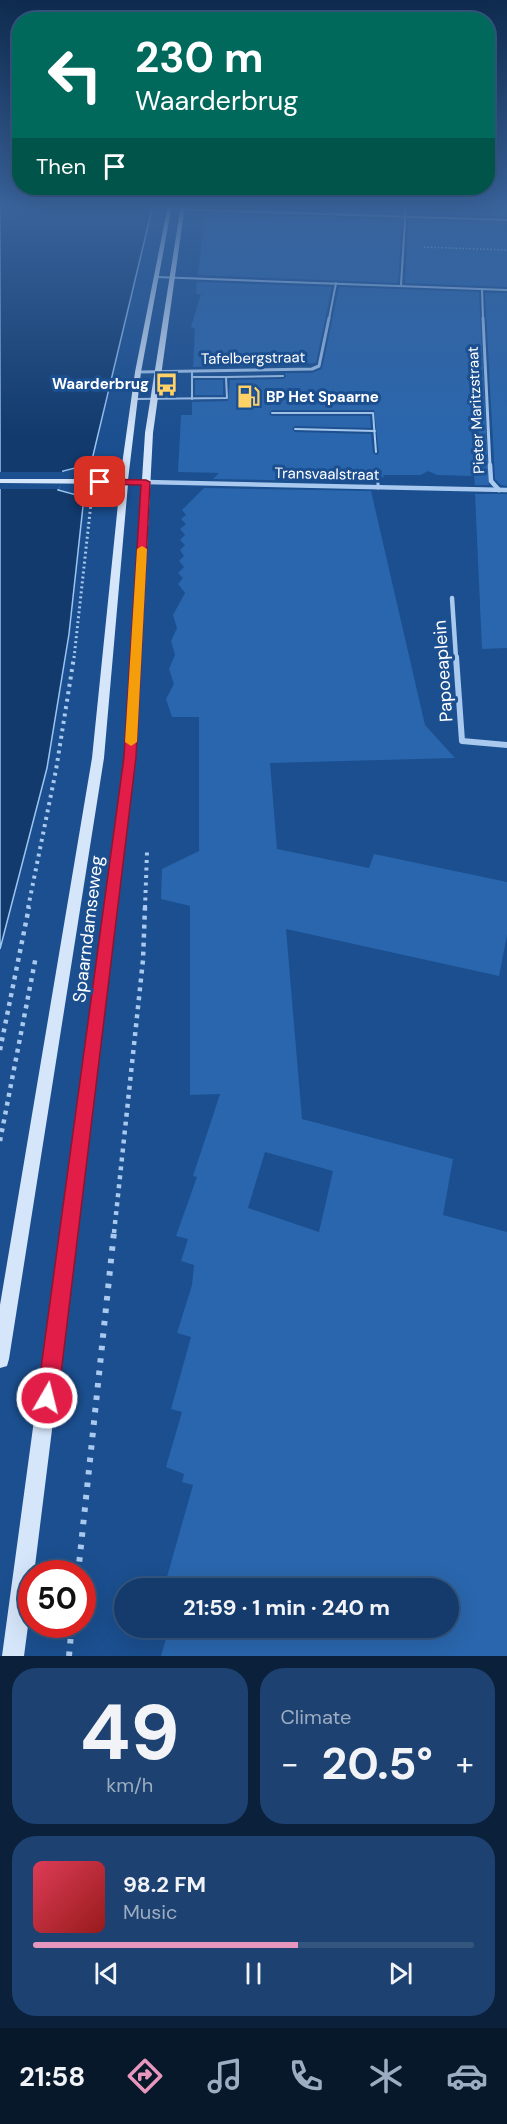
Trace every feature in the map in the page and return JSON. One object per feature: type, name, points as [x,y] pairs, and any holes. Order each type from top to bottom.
[{"type":"main road","name":"Spaarndamseweg","points":[[0,1359],[98,758],[124,482],[138,372],[155,282]]},
{"type":"main road","name":"Spaarndamseweg","points":[[13,1656],[130,757],[146,482],[154,399],[171,282]]},
{"type":"main road","points":[[0,481],[146,482]]},
{"type":"street","points":[[316,282],[507,290]]},
{"type":"street","name":"Tafelbergstraat","points":[[138,372],[301,370],[319,366],[336,283]]},
{"type":"street","name":"Pieter Maritzstraat","points":[[482,289],[491,481],[499,490]]},
{"type":"street","name":"Transvaalstraat","points":[[146,482],[507,490]]},
{"type":"street","name":"Papoeaplein","points":[[452,598],[462,741],[507,745]]},
{"type":"lane","points":[[192,372],[192,399]]},
{"type":"lane","points":[[192,377],[283,376]]},
{"type":"lane","points":[[135,399],[227,398],[226,377]]},
{"type":"lane","points":[[272,413],[373,413],[376,452]]},
{"type":"lane","points":[[295,429],[375,431]]},
{"type":"lane","points":[[378,478],[378,488]]},
{"type":"path","points":[[0,1050],[56,770],[74,659],[89,524],[89,499]]},
{"type":"path","points":[[0,1141],[36,954]]},
{"type":"path","points":[[69,1656],[71,1638]]},
{"type":"water","points":[[0,282],[135,282],[91,464],[63,471],[58,490],[84,497],[69,634],[47,768],[0,949]]},
{"type":"pier","points":[[0,472],[65,472],[59,489],[0,489]]},
{"type":"building","points":[[197,282],[332,287],[316,363],[193,367],[195,329],[191,327],[201,294],[196,294]]},
{"type":"building","points":[[507,282],[507,287],[405,283]]},
{"type":"building","points":[[339,287],[479,292],[489,485],[475,485],[474,476],[437,475],[428,471],[421,475],[383,475],[384,478],[377,474],[368,477],[369,482],[213,479],[219,473],[178,472],[181,415],[192,415],[192,402],[228,401],[230,380],[283,379],[286,377],[285,373],[312,373],[322,369]],"holes":[[[272,410],[374,410],[379,453],[377,455],[373,453],[371,434],[295,432],[292,429],[295,426],[371,428],[370,416],[272,416],[269,414]]]},
{"type":"building","points":[[485,293],[507,293],[507,486],[501,485],[495,479]]},
{"type":"building","points":[[195,380],[223,380],[223,395],[195,395]]},
{"type":"building","points":[[204,488],[371,491],[425,725],[455,758],[270,763],[277,849],[369,868],[374,854],[507,882],[507,935],[499,976],[286,929],[302,1119],[453,1159],[443,1215],[507,1232],[507,1656],[161,1656],[166,1638],[459,1638],[459,1578],[167,1577],[193,1485],[182,1482],[184,1474],[166,1467],[182,1412],[171,1409],[191,1337],[177,1333],[192,1285],[194,1265],[181,1261],[188,1239],[176,1236],[197,1177],[193,1176],[220,1094],[190,1095],[190,906],[161,899],[162,869],[199,851],[199,717],[172,717],[166,699],[174,684],[169,669],[175,655],[171,641],[177,628],[173,615],[185,593],[178,584],[183,578],[178,573],[184,567],[179,561],[184,556],[180,550],[185,545],[180,540],[185,535],[180,529],[186,524],[181,519],[186,515],[182,510]],"holes":[[[265,1152],[333,1171],[319,1232],[248,1208]]]},
{"type":"building","points":[[475,494],[507,494],[507,648],[482,649]]},
{"type":"slow traffic","points":[[131,742],[142,549]]},
{"type":"place","name":"Waarderbrug","points":[[167,384]]},
{"type":"place","name":"BP Het Spaarne","points":[[248,397]]},
{"type":"route","points":[[47,1398],[130,757],[146,482],[100,482]]}]
